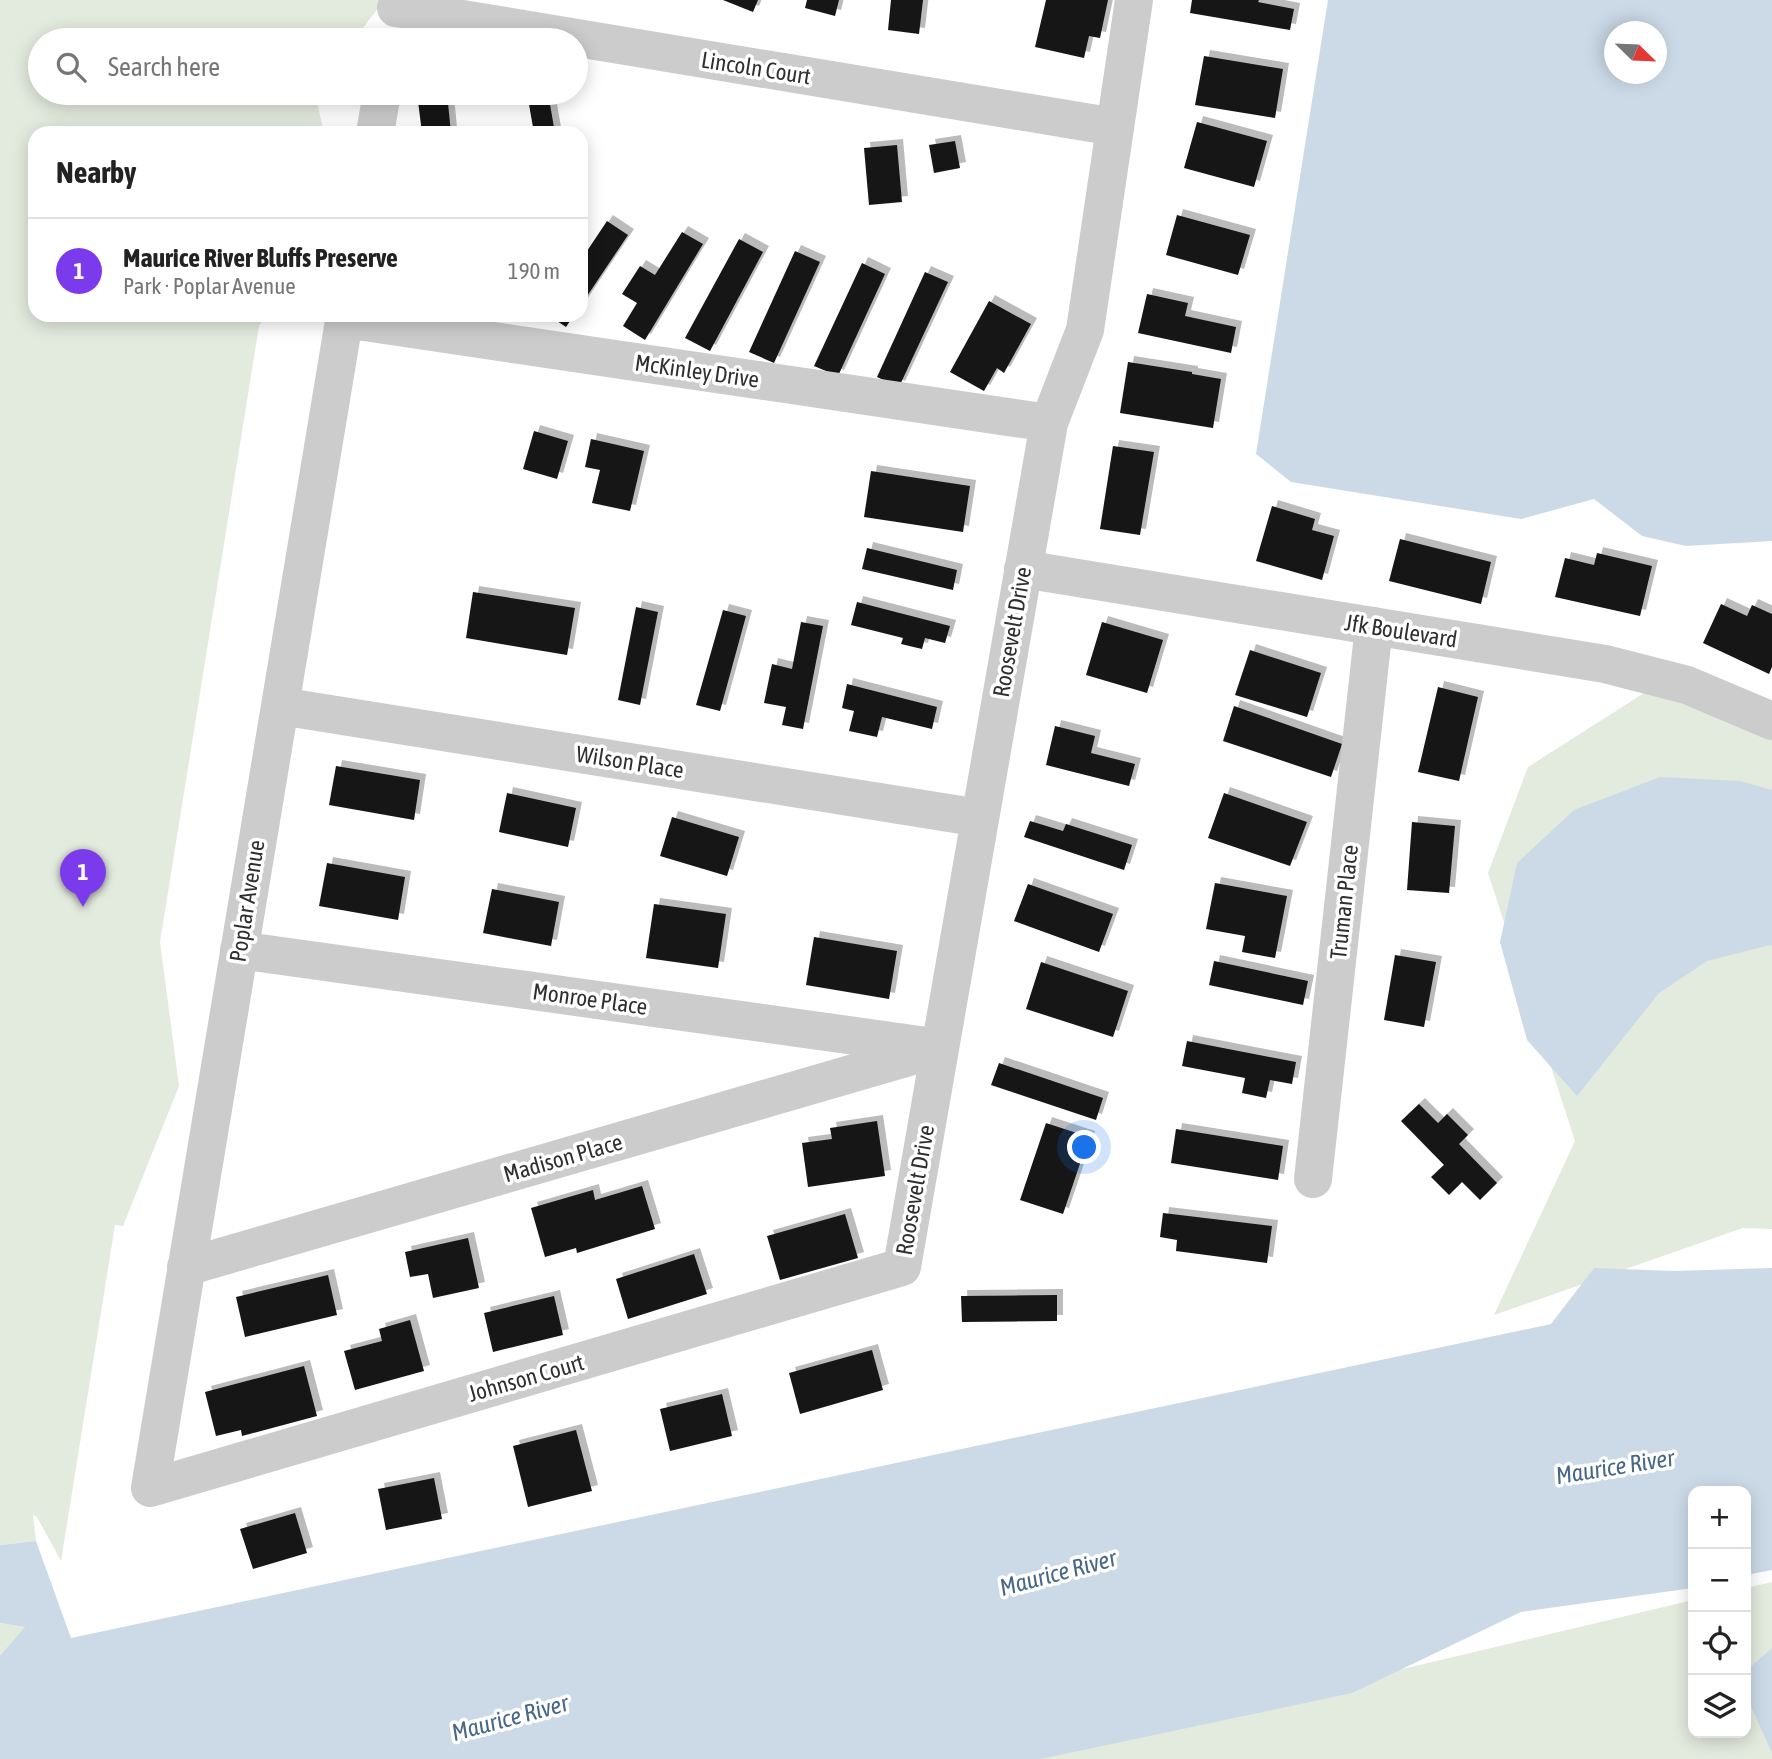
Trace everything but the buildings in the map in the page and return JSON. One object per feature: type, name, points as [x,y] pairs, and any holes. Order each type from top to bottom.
[{"type":"street","name":"Roosevelt Drive","points":[[902,1267],[1049,423],[1085,330],[1134,0]]},
{"type":"street","name":"Lincoln Court","points":[[395,16],[473,28]]},
{"type":"street","name":"Lincoln Court","points":[[588,46],[1115,127]]},
{"type":"street","points":[[376,126],[380,105]]},
{"type":"street","name":"Poplar Avenue","points":[[150,1488],[344,322]]},
{"type":"street","name":"McKinley Drive","points":[[378,322],[1049,423]]},
{"type":"street","name":"Jfk Boulevard","points":[[1023,569],[1605,664],[1687,685],[1772,721]]},
{"type":"street","name":"Truman Place","points":[[1313,1179],[1374,626]]},
{"type":"street","name":"Wilson Place","points":[[280,706],[979,818]]},
{"type":"street","name":"Monroe Place","points":[[239,950],[940,1048]]},
{"type":"street","name":"Madison Place","points":[[186,1267],[940,1048]]},
{"type":"street","name":"Johnson Court","points":[[150,1488],[902,1267]]},
{"type":"shaded area","points":[[0,0],[379,0],[378,8],[363,28],[28,28],[28,105],[318,105],[322,126],[28,126],[28,322],[262,322],[259,326],[160,942],[179,1086],[123,1226],[115,1225],[61,1561],[37,1517],[33,1515],[36,1541],[0,1545]]},
{"type":"shaded area","points":[[1666,679],[1772,705],[1772,1229],[1743,1228],[1494,1315],[1575,1141],[1488,873],[1528,767]]},
{"type":"shaded area","points":[[1772,1582],[1772,1759],[1024,1759],[1688,1601],[1688,1738],[1751,1738],[1751,1587]]},
{"type":"shaded area","points":[[0,1623],[26,1627],[0,1669]]},
{"type":"water","points":[[1328,0],[1772,0],[1772,541],[1686,546],[1642,536],[1594,499],[1521,519],[1291,482],[1256,454]]},
{"type":"water","points":[[1660,777],[1740,781],[1772,790],[1772,946],[1707,961],[1659,993],[1577,1096],[1527,1040],[1500,942],[1517,863],[1574,810]]},
{"type":"water","name":"Maurice River","points":[[1594,1268],[1674,1271],[1772,1268],[1772,1570],[1751,1574],[1751,1486],[1688,1486],[1688,1589],[1521,1612],[1352,1693],[1041,1759],[0,1759],[0,1656],[25,1627],[0,1623],[0,1545],[36,1541],[71,1638],[1551,1324]]},
{"type":"water","points":[[1772,1648],[1772,1753],[1751,1706],[1751,1667]]},
{"type":"place","name":"Maurice River Bluffs Preserve","points":[[83,907]]}]
